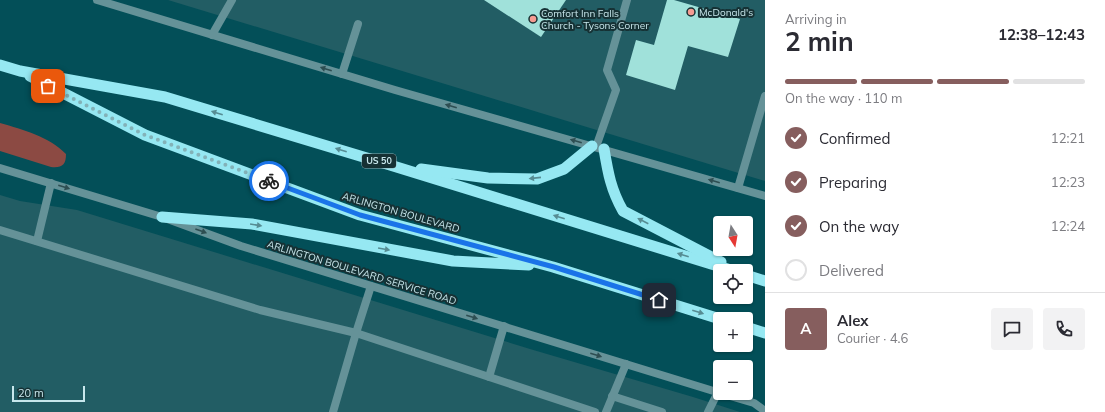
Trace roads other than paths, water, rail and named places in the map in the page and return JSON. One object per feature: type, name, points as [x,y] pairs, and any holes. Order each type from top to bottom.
[{"type":"highway","name":"ARLINGTON BOULEVARD","points":[[0,65],[20,71],[165,97],[390,164],[713,264]]},
{"type":"highway","name":"ARLINGTON BOULEVARD","points":[[20,71],[145,135],[353,212],[554,267],[713,317]]},
{"type":"highway","points":[[390,164],[488,178],[537,179],[564,169],[597,148],[615,196],[623,211],[726,264]]},
{"type":"highway","points":[[162,217],[252,224],[453,261],[554,267]]},
{"type":"highway","points":[[753,277],[765,281]]},
{"type":"highway","points":[[753,329],[765,333]]},
{"type":"street","points":[[97,0],[116,3],[212,35],[342,74],[765,196]]},
{"type":"street","points":[[212,35],[232,0]]},
{"type":"street","points":[[597,148],[616,90],[607,70],[627,0]]},
{"type":"street","points":[[342,74],[358,24]]},
{"type":"street","points":[[738,188],[765,96]]},
{"type":"street","name":"ARLINGTON BOULEVARD SERVICE ROAD","points":[[0,168],[162,217],[241,246],[713,391]]},
{"type":"street","points":[[37,241],[51,183]]},
{"type":"street","points":[[0,230],[260,310],[356,333],[595,412]]},
{"type":"street","points":[[333,412],[371,286]]},
{"type":"street","points":[[489,377],[504,326]]},
{"type":"street","points":[[606,412],[626,364]]},
{"type":"street","points":[[612,396],[648,410],[662,412]]},
{"type":"street","points":[[708,412],[715,400]]},
{"type":"street","name":"ARLINGTON BOULEVARD SERVICE ROAD","points":[[744,400],[754,403],[765,410]]},
{"type":"place","name":"McDonald's","points":[[691,12]]},
{"type":"place","name":"Comfort Inn Falls Church - Tysons Corner","points":[[533,19]]}]
